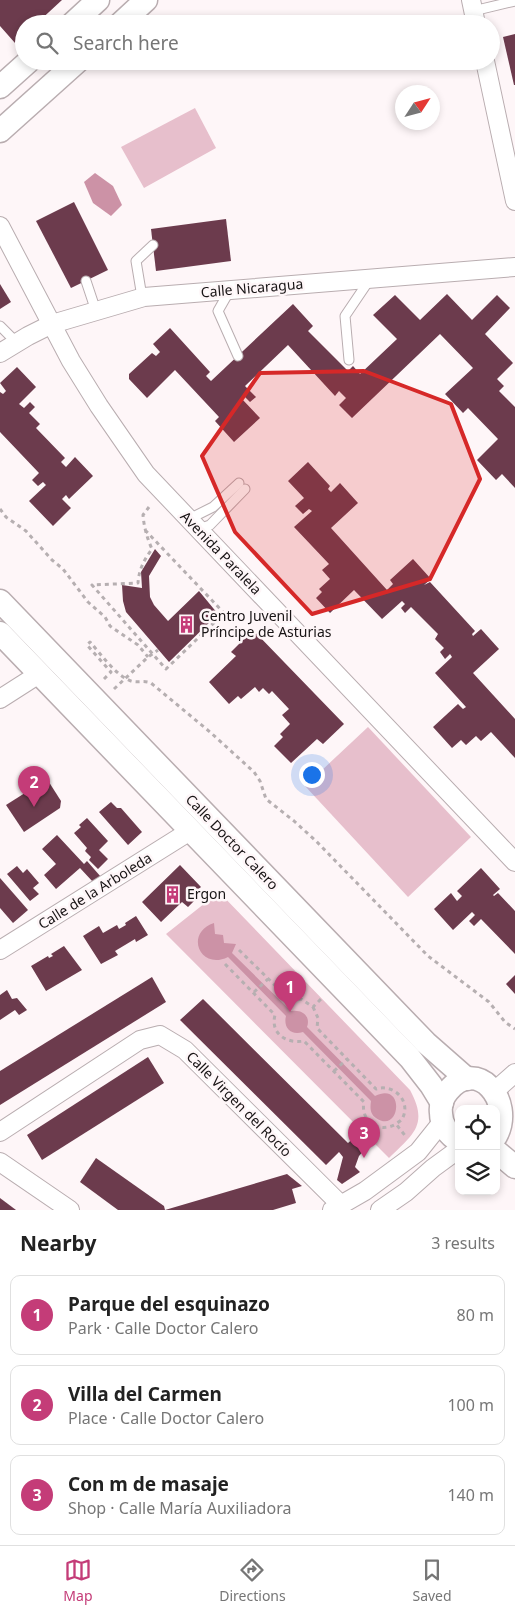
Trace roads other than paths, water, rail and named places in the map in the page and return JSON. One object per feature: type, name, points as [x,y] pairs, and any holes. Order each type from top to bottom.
[{"type":"street","points":[[82,15],[98,0]]},
{"type":"street","points":[[130,15],[146,0]]},
{"type":"street","points":[[0,87],[19,70]]},
{"type":"street","points":[[0,131],[68,70]]},
{"type":"street","points":[[486,70],[515,201]]},
{"type":"street","name":"Avenida Paralela","points":[[0,226],[71,361],[99,406],[146,474],[515,862]]},
{"type":"street","name":"Calle Nicaragua","points":[[0,353],[52,324],[142,297],[515,267]]},
{"type":"street","name":"Calle Doctor Calero","points":[[0,601],[426,1043],[467,1079]]},
{"type":"street","name":"Calle Doctor Calero","points":[[0,633],[410,1058],[431,1085],[448,1132],[455,1138]]},
{"type":"street","points":[[0,699],[39,674]]},
{"type":"street","name":"Calle de la Arboleda","points":[[0,950],[190,831]]},
{"type":"street","name":"Calle Virgen del Rocío","points":[[0,1132],[140,1040],[160,1034],[186,1050],[336,1208]]},
{"type":"street","points":[[498,1088],[515,1073]]},
{"type":"street","points":[[336,1208],[366,1191],[418,1152],[442,1113],[445,1095],[458,1082],[467,1079],[478,1079],[489,1082],[498,1088],[506,1104],[506,1131]]},
{"type":"street","points":[[380,1210],[406,1192],[433,1168],[458,1150]]},
{"type":"street","points":[[500,1154],[515,1167]]},
{"type":"street","points":[[0,1162],[70,1210]]},
{"type":"lane","points":[[474,12],[515,1]]},
{"type":"lane","points":[[142,297],[136,261],[153,245]]},
{"type":"lane","points":[[349,360],[345,316],[370,279]]},
{"type":"lane","points":[[86,281],[96,311]]},
{"type":"lane","points":[[230,290],[218,311],[238,356]]},
{"type":"lane","points":[[0,326],[16,343]]},
{"type":"lane","points":[[242,486],[210,525],[194,524],[213,507],[242,486]]},
{"type":"place","name":"Centro Juvenil Príncipe de Asturias","points":[[187,624]]},
{"type":"place","name":"Villa del Carmen","points":[[34,807]]},
{"type":"place","name":"Ergon","points":[[173,894]]},
{"type":"place","name":"Parque del esquinazo","points":[[290,1012]]},
{"type":"place","name":"Con m de masaje","points":[[364,1158]]}]
